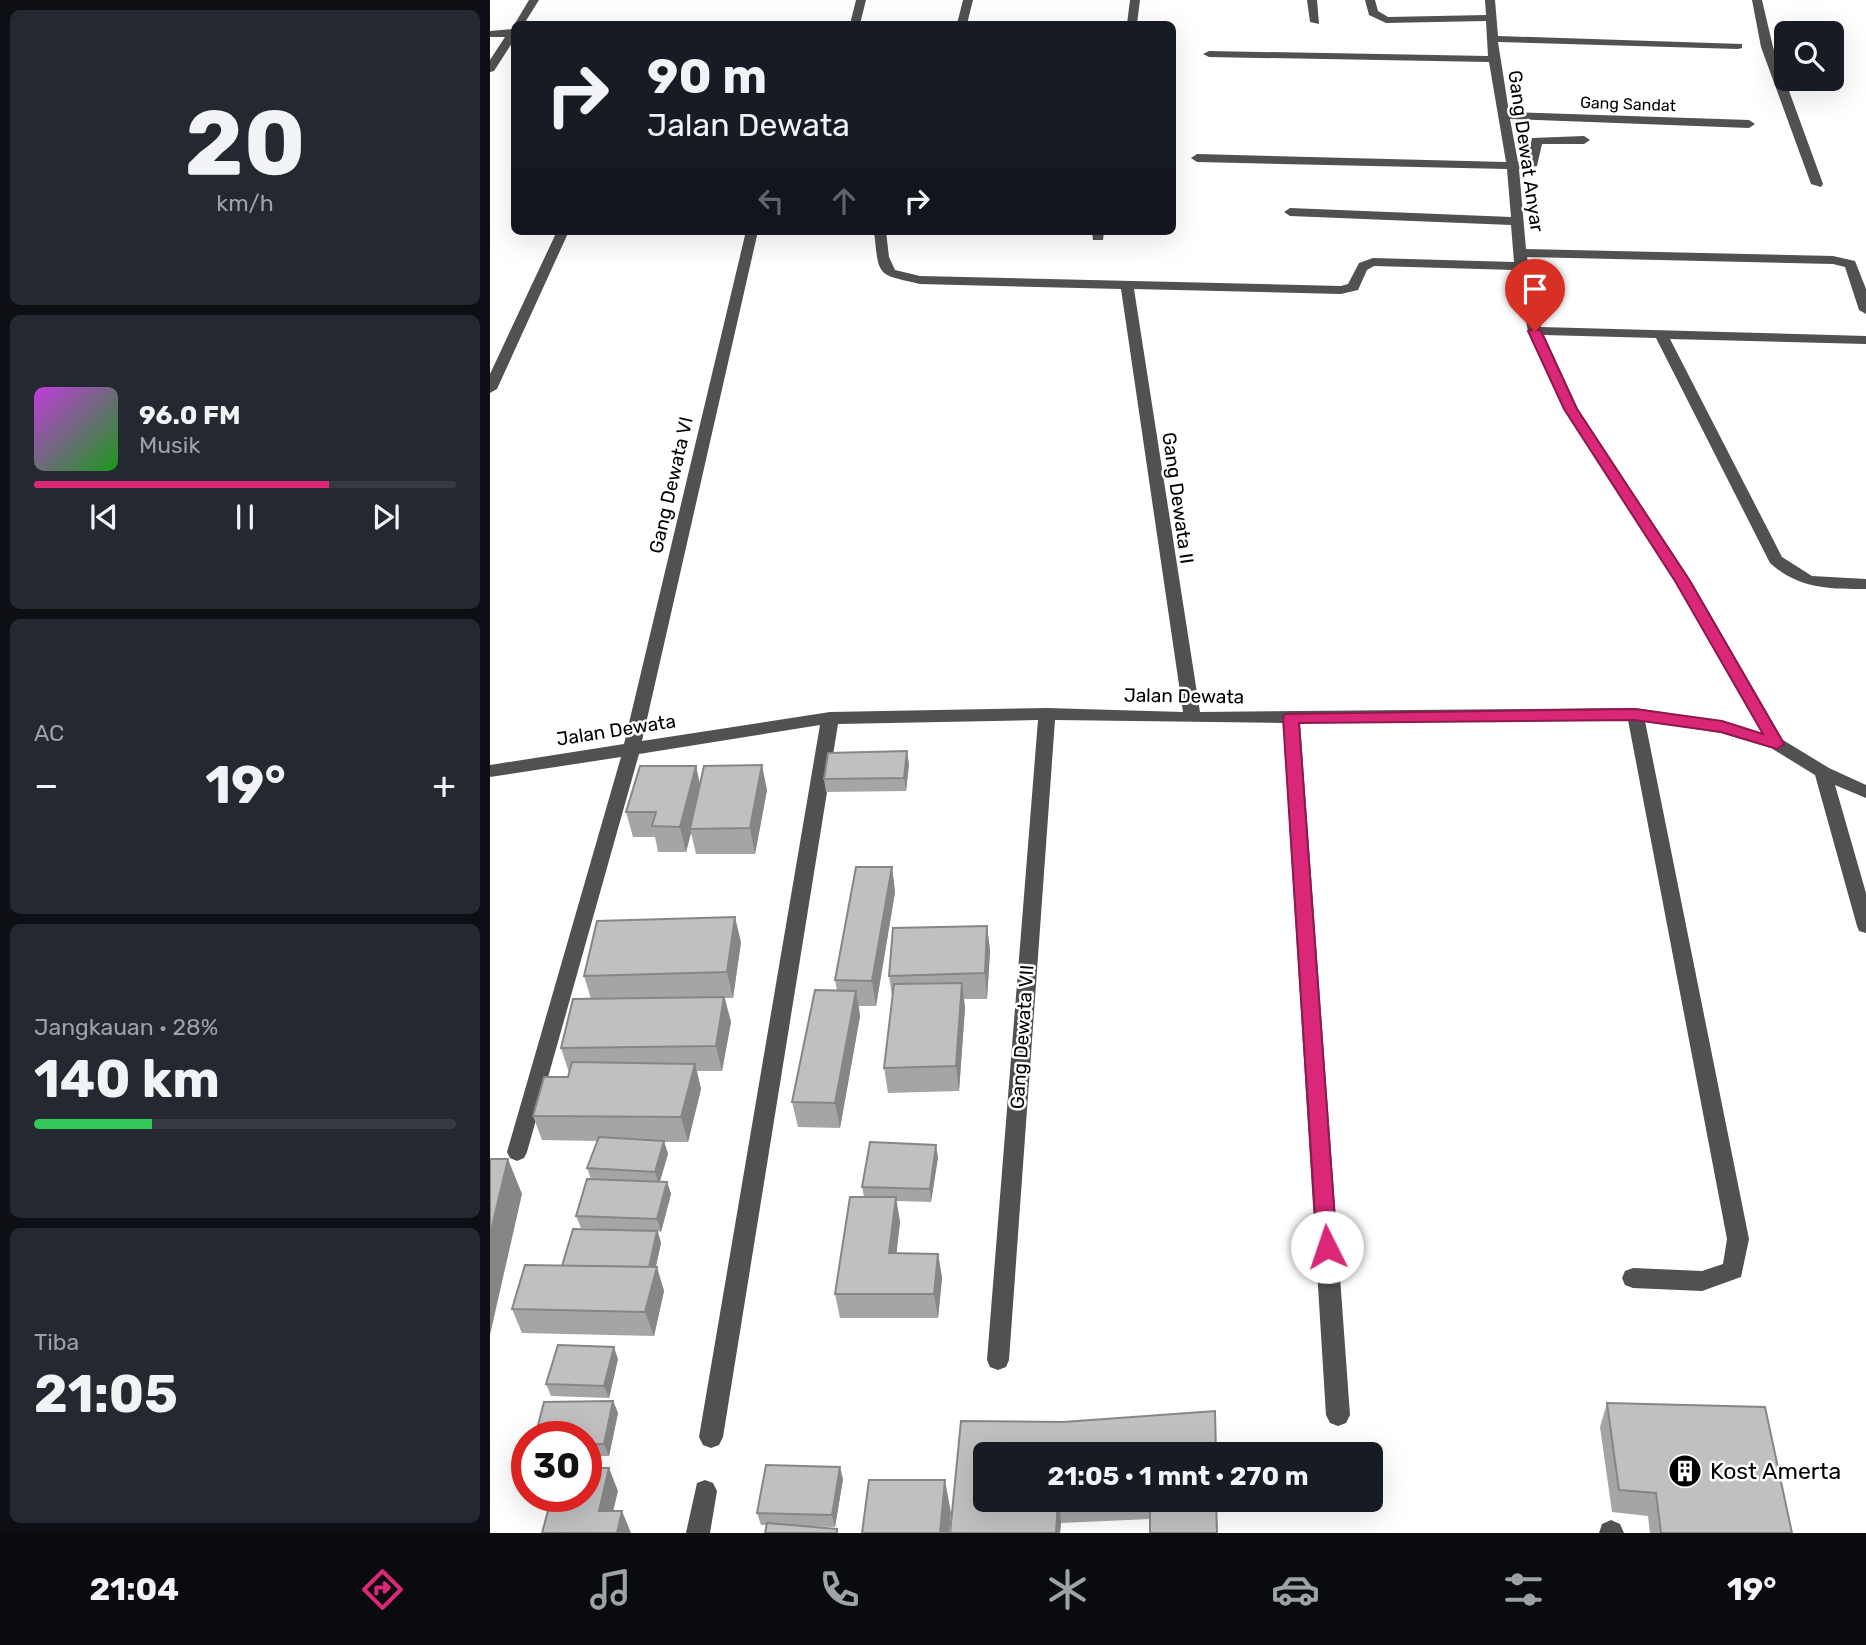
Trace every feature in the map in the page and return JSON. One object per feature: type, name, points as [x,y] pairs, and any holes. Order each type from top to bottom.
[{"type":"street","points":[[521,21],[534,0]]},
{"type":"street","points":[[856,21],[861,0]]},
{"type":"street","points":[[963,21],[968,0]]},
{"type":"street","points":[[1132,21],[1135,0]]},
{"type":"street","points":[[1312,0],[1315,22]]},
{"type":"street","points":[[1370,0],[1373,13],[1385,20],[1492,18]]},
{"type":"street","name":"Gang Dewat Anyar","points":[[1490,0],[1494,59],[1513,166],[1521,260],[1535,331],[1571,409],[1683,581],[1777,744]]},
{"type":"street","points":[[1757,0],[1767,47],[1817,184]]},
{"type":"street","points":[[490,34],[511,31]]},
{"type":"street","points":[[490,69],[511,38]]},
{"type":"street","points":[[1492,39],[1738,46]]},
{"type":"street","points":[[1209,54],[1494,59]]},
{"type":"street","name":"Gang Sandat","points":[[1505,115],[1749,124]]},
{"type":"street","points":[[1197,158],[1513,166],[1533,163],[1536,141],[1584,141]]},
{"type":"street","points":[[1290,212],[1516,220]]},
{"type":"street","points":[[490,389],[561,235]]},
{"type":"street","name":"Gang Dewata VI","points":[[517,1152],[625,778],[751,235]]},
{"type":"street","points":[[880,235],[883,257],[889,273],[903,278],[1127,285],[1341,290],[1353,287],[1358,270],[1373,262],[1833,260],[1850,264],[1853,268],[1866,310]]},
{"type":"street","name":"Gang Dewata II","points":[[1127,285],[1192,718]]},
{"type":"street","points":[[1535,331],[1866,340]]},
{"type":"street","points":[[1661,334],[1776,560],[1791,576],[1816,583],[1866,584]]},
{"type":"street","name":"Jalan Dewata","points":[[490,771],[830,718],[1047,714],[1192,718],[1635,714],[1722,727],[1777,744],[1823,772],[1866,792]]},
{"type":"street","name":"Gang Dewata VII","points":[[998,1360],[1047,714]]},
{"type":"street","points":[[1633,1278],[1702,1281],[1733,1270],[1738,1239],[1635,714]]},
{"type":"street","points":[[711,1437],[830,718]]},
{"type":"street","points":[[1291,718],[1338,1415]]},
{"type":"street","points":[[1823,772],[1866,926]]},
{"type":"street","points":[[698,1533],[705,1491]]},
{"type":"building","points":[[907,751],[904,778],[824,779],[828,753]]},
{"type":"building","points":[[762,765],[750,828],[690,829],[704,766]]},
{"type":"building","points":[[640,766],[696,766],[680,827],[652,826],[656,812],[626,812]]},
{"type":"building","points":[[856,867],[892,867],[872,981],[835,980]]},
{"type":"building","points":[[735,917],[727,972],[584,976],[597,921]]},
{"type":"building","points":[[987,926],[985,973],[889,976],[893,928]]},
{"type":"building","points":[[962,983],[956,1066],[884,1068],[894,984]]},
{"type":"building","points":[[815,990],[856,991],[835,1103],[792,1102]]},
{"type":"building","points":[[724,997],[716,1046],[561,1048],[573,999]]},
{"type":"building","points":[[572,1062],[695,1064],[681,1117],[533,1116],[544,1077],[568,1077]]},
{"type":"building","points":[[599,1137],[664,1141],[655,1172],[587,1168]]},
{"type":"building","points":[[870,1142],[936,1145],[930,1189],[862,1187]]},
{"type":"building","points":[[490,1159],[508,1159],[490,1235]]},
{"type":"building","points":[[587,1179],[667,1182],[657,1219],[576,1216]]},
{"type":"building","points":[[850,1197],[896,1197],[889,1253],[938,1254],[934,1294],[835,1294]]},
{"type":"building","points":[[573,1229],[657,1231],[649,1267],[562,1266]]},
{"type":"building","points":[[525,1265],[657,1267],[645,1312],[512,1309]]},
{"type":"building","points":[[558,1345],[614,1347],[604,1386],[546,1384]]},
{"type":"building","points":[[613,1401],[604,1444],[602,1421],[539,1421],[544,1402]]},
{"type":"building","name":"Kost Amerta","points":[[1607,1403],[1765,1407],[1792,1533],[1661,1533],[1656,1493],[1619,1490]]},
{"type":"building","points":[[1215,1411],[1216,1442],[973,1442],[973,1512],[1057,1512],[1056,1533],[950,1533],[961,1421],[1063,1422]]},
{"type":"building","points":[[766,1465],[840,1467],[832,1515],[757,1513]]},
{"type":"building","points":[[602,1468],[609,1468],[602,1498]]},
{"type":"building","points":[[869,1480],[945,1480],[940,1533],[862,1533]]},
{"type":"building","points":[[622,1511],[617,1533],[542,1533],[548,1512]]},
{"type":"building","points":[[1150,1512],[1216,1512],[1217,1533],[1150,1533]]},
{"type":"building","points":[[767,1523],[837,1529],[837,1533],[765,1533]]},
{"type":"place","name":"Kost Amerta","points":[[1685,1471]]},
{"type":"route","points":[[1327,1247],[1291,718],[1635,714],[1722,727],[1777,744],[1683,581],[1571,409],[1535,331]]}]
